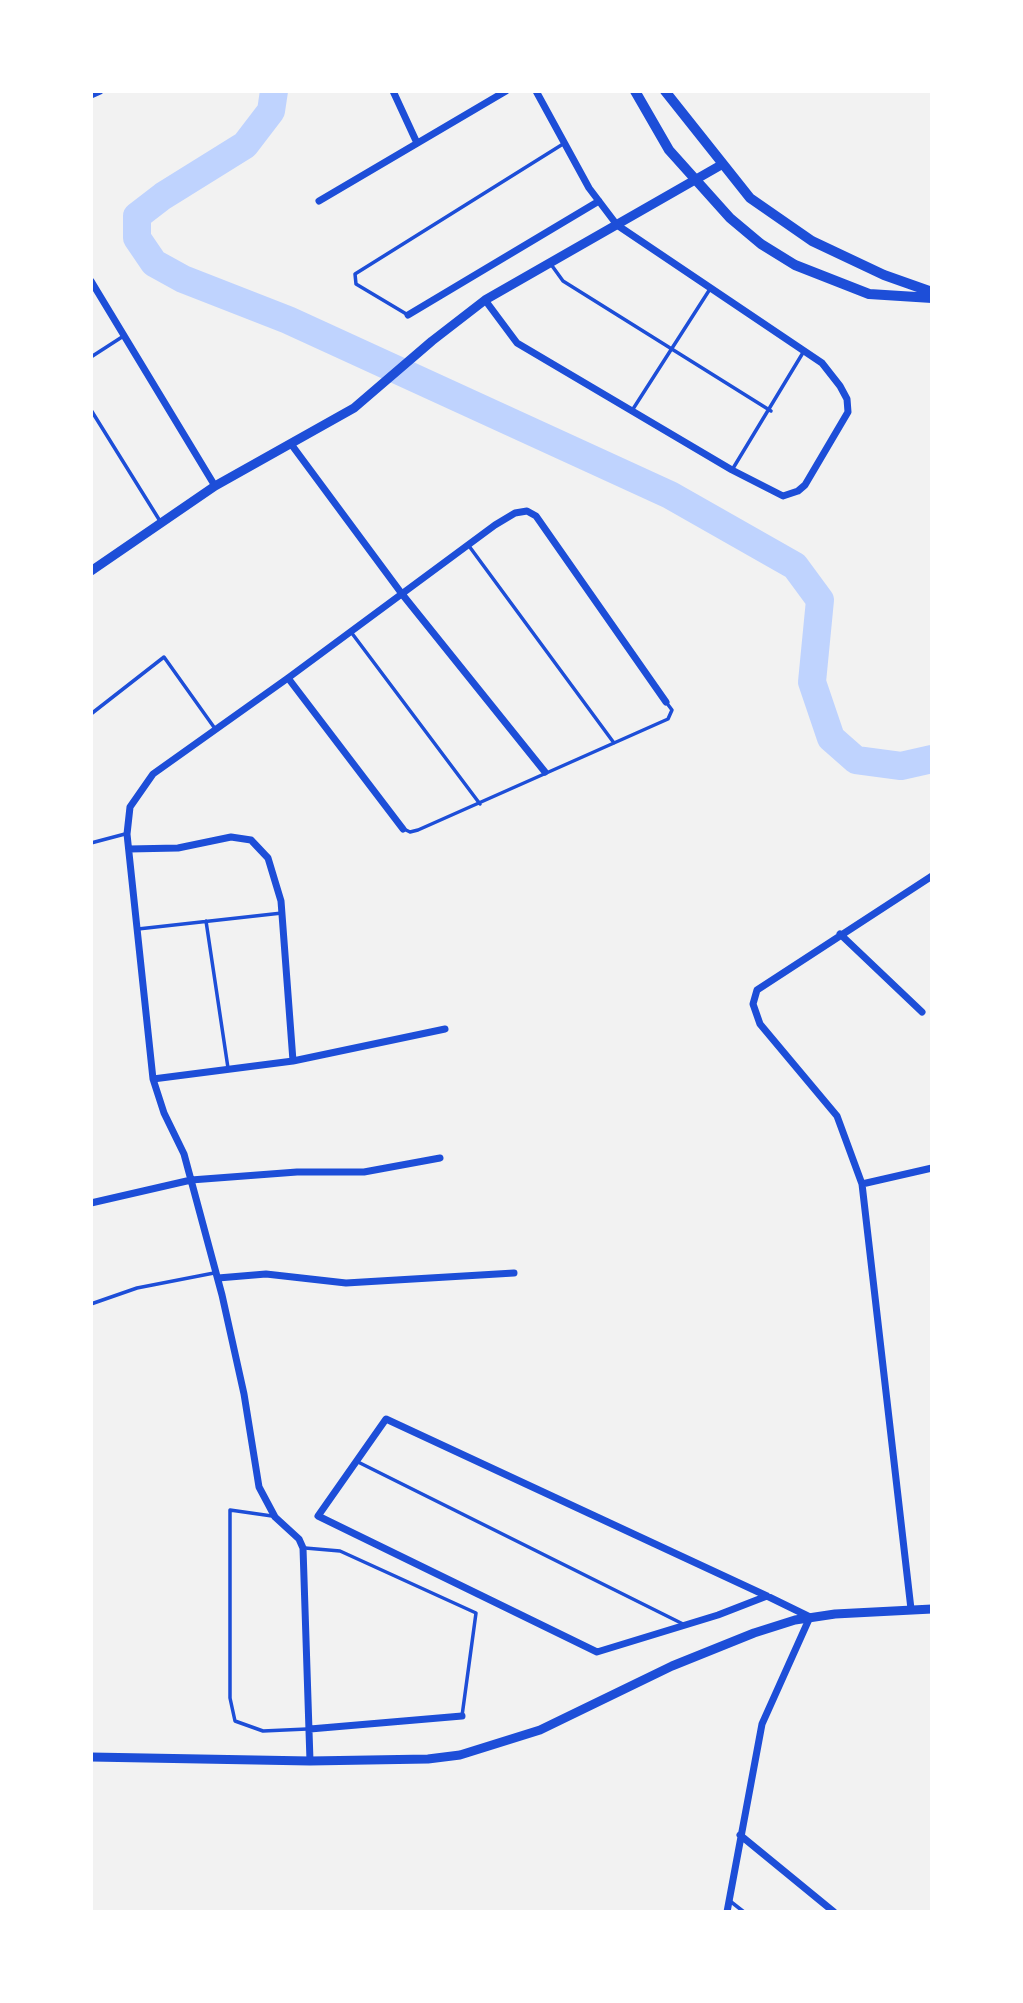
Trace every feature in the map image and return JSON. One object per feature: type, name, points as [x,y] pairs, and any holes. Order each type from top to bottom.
[{"type":"main road","points":[[635,91],[669,150],[730,218],[795,265],[869,294],[932,298]]},
{"type":"main road","points":[[665,91],[721,165],[750,198],[812,241],[884,275],[932,292]]},
{"type":"street","points":[[91,95],[100,91]]},
{"type":"street","points":[[393,91],[418,143]]},
{"type":"street","points":[[319,201],[506,91]]},
{"type":"street","points":[[485,300],[517,343],[732,470],[783,496],[798,491],[805,485],[848,412],[849,405],[832,374],[805,350],[617,225],[563,144],[536,91]]},
{"type":"street","points":[[93,566],[215,486],[354,408],[485,300],[721,165]]},
{"type":"street","points":[[408,315],[599,201]]},
{"type":"street","points":[[91,281],[215,486]]},
{"type":"street","points":[[291,444],[402,594],[545,772]]},
{"type":"street","points":[[310,1761],[303,1548],[299,1539],[275,1517],[259,1487],[244,1395],[217,1276],[184,1154],[164,1113],[153,1079],[127,834],[130,807],[153,774],[289,678],[468,544],[516,513],[527,511],[536,516],[666,702]]},
{"type":"street","points":[[289,678],[403,829]]},
{"type":"street","points":[[129,849],[178,848],[231,837],[251,840],[268,858],[282,913],[293,1060]]},
{"type":"street","points":[[911,1609],[863,1184],[837,1116],[761,1024],[753,1004],[757,990],[932,876]]},
{"type":"street","points":[[840,934],[922,1012]]},
{"type":"street","points":[[153,1079],[293,1060],[445,1029]]},
{"type":"street","points":[[91,1203],[191,1180],[297,1172],[364,1172],[440,1158]]},
{"type":"street","points":[[863,1184],[932,1168]]},
{"type":"street","points":[[217,1276],[266,1274],[345,1283],[514,1273]]},
{"type":"street","points":[[767,1596],[597,1651],[318,1516],[386,1419],[767,1596],[810,1617]]},
{"type":"street","points":[[91,1757],[310,1761],[428,1759],[491,1747],[576,1715],[709,1649],[810,1617],[932,1609]]},
{"type":"street","points":[[727,1912],[762,1724],[810,1617]]},
{"type":"street","points":[[310,1729],[462,1716]]},
{"type":"street","points":[[740,1835],[834,1912]]},
{"type":"lane","points":[[408,315],[356,284],[355,274],[563,144]]},
{"type":"lane","points":[[550,263],[563,281],[771,411]]},
{"type":"lane","points":[[632,411],[674,350],[710,288]]},
{"type":"lane","points":[[91,357],[124,335]]},
{"type":"lane","points":[[732,470],[771,411],[805,350]]},
{"type":"lane","points":[[91,410],[161,523]]},
{"type":"lane","points":[[468,544],[614,743]]},
{"type":"lane","points":[[351,632],[480,804]]},
{"type":"lane","points":[[91,714],[164,657],[216,730]]},
{"type":"lane","points":[[403,829],[410,832],[418,830],[670,719],[672,710],[666,702]]},
{"type":"lane","points":[[91,843],[127,834]]},
{"type":"lane","points":[[138,929],[282,913]]},
{"type":"lane","points":[[206,921],[228,1069]]},
{"type":"lane","points":[[91,1304],[137,1288],[217,1276]]},
{"type":"lane","points":[[356,1461],[684,1625]]},
{"type":"lane","points":[[275,1517],[230,1510],[230,1698],[236,1721],[263,1731],[310,1729]]},
{"type":"lane","points":[[303,1548],[340,1551],[476,1614],[462,1716]]},
{"type":"lane","points":[[730,1901],[744,1912]]},
{"type":"waterway","points":[[274,91],[271,111],[245,145],[163,196],[137,216],[137,238],[154,263],[183,279],[288,320],[670,495],[795,566],[820,600],[812,682],[831,738],[856,760],[901,766],[932,759]]}]
